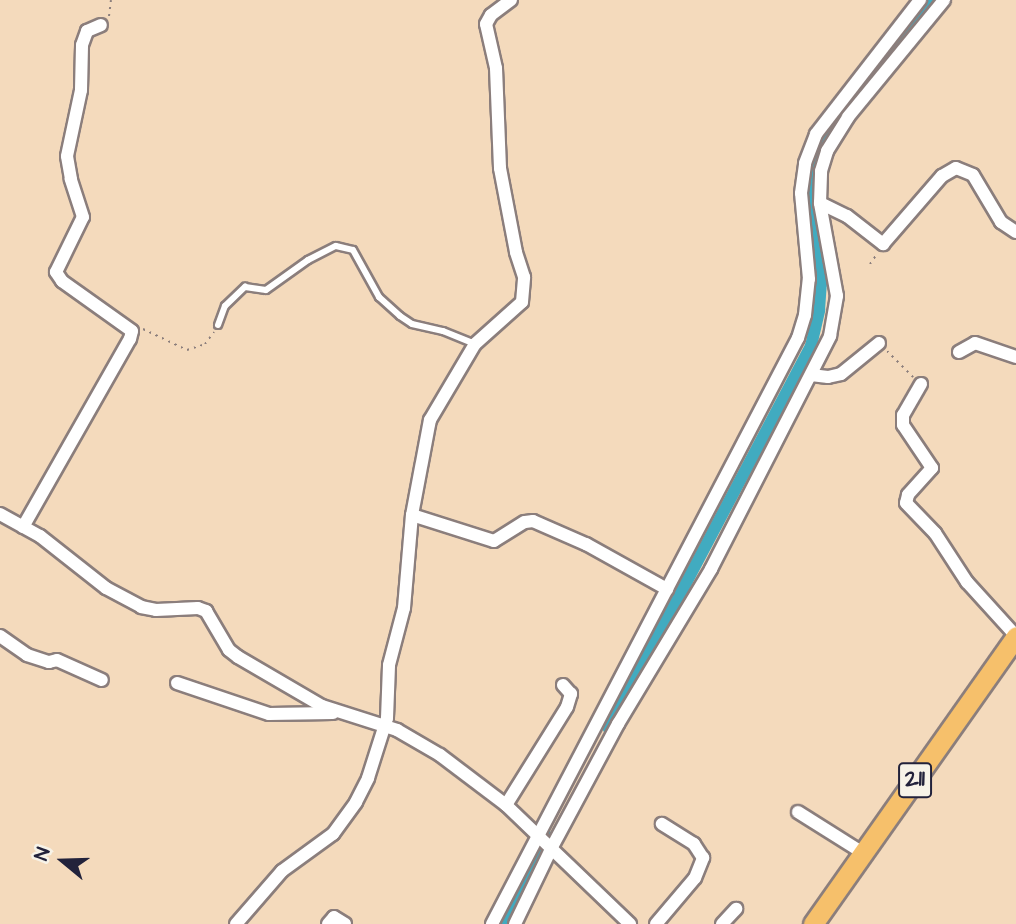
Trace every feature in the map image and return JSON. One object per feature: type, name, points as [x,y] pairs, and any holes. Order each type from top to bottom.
[{"type":"main road","name":"211","points":[[813,924],[1016,636]]},
{"type":"street","points":[[236,924],[282,871],[334,834],[362,790],[383,726],[389,665],[404,608],[412,515],[430,420],[475,344],[522,302],[524,290],[500,168],[495,68],[486,24],[491,15],[511,0]]},
{"type":"street","points":[[515,924],[545,840],[667,589],[798,338],[805,315],[809,279],[802,193],[805,163],[816,134],[842,112],[879,65],[920,0]]},
{"type":"street","points":[[879,65],[944,0]]},
{"type":"street","points":[[23,527],[130,339],[132,331],[62,281],[56,272],[83,216],[67,156],[81,90],[82,45],[87,31],[104,24]]},
{"type":"street","points":[[492,924],[711,569],[830,335],[836,296],[820,203],[821,171],[842,112]]},
{"type":"street","points":[[820,203],[847,216],[883,244],[942,176],[956,168],[972,175],[1001,222],[1016,232]]},
{"type":"street","points":[[959,352],[975,342],[1016,357]]},
{"type":"street","points":[[811,375],[828,377],[842,374],[879,343]]},
{"type":"street","points":[[920,384],[903,415],[903,425],[932,468],[908,495],[906,503],[935,533],[967,582],[1016,636]]},
{"type":"street","points":[[0,515],[40,536],[106,588],[141,607],[156,610],[198,608],[205,611],[229,650],[315,702],[338,713],[408,735],[440,755],[506,805],[630,924]]},
{"type":"street","points":[[412,515],[494,541],[525,522],[533,521],[586,544],[667,589]]},
{"type":"street","points":[[0,636],[27,655],[49,662],[57,660],[102,680]]},
{"type":"street","points":[[177,683],[269,714],[338,713]]},
{"type":"street","points":[[506,805],[567,706],[570,694],[563,685]]},
{"type":"street","points":[[798,812],[863,853]]},
{"type":"street","points":[[656,924],[695,878],[704,858],[694,844],[662,824]]},
{"type":"street","points":[[722,924],[736,909]]},
{"type":"street","points":[[328,924],[334,917],[345,924]]},
{"type":"lane","points":[[218,325],[225,306],[245,287],[266,290],[308,260],[336,246],[353,250],[379,298],[406,320],[475,344]]},
{"type":"path","points":[[104,24],[111,0]]},
{"type":"path","points":[[132,331],[144,329],[154,332],[187,349],[205,344],[218,325]]},
{"type":"path","points":[[879,343],[920,384]]},
{"type":"waterway","points":[[609,729],[811,346],[819,310],[821,284],[810,192],[818,152],[825,135],[932,0]]},
{"type":"waterway","points":[[506,924],[550,837]]}]
